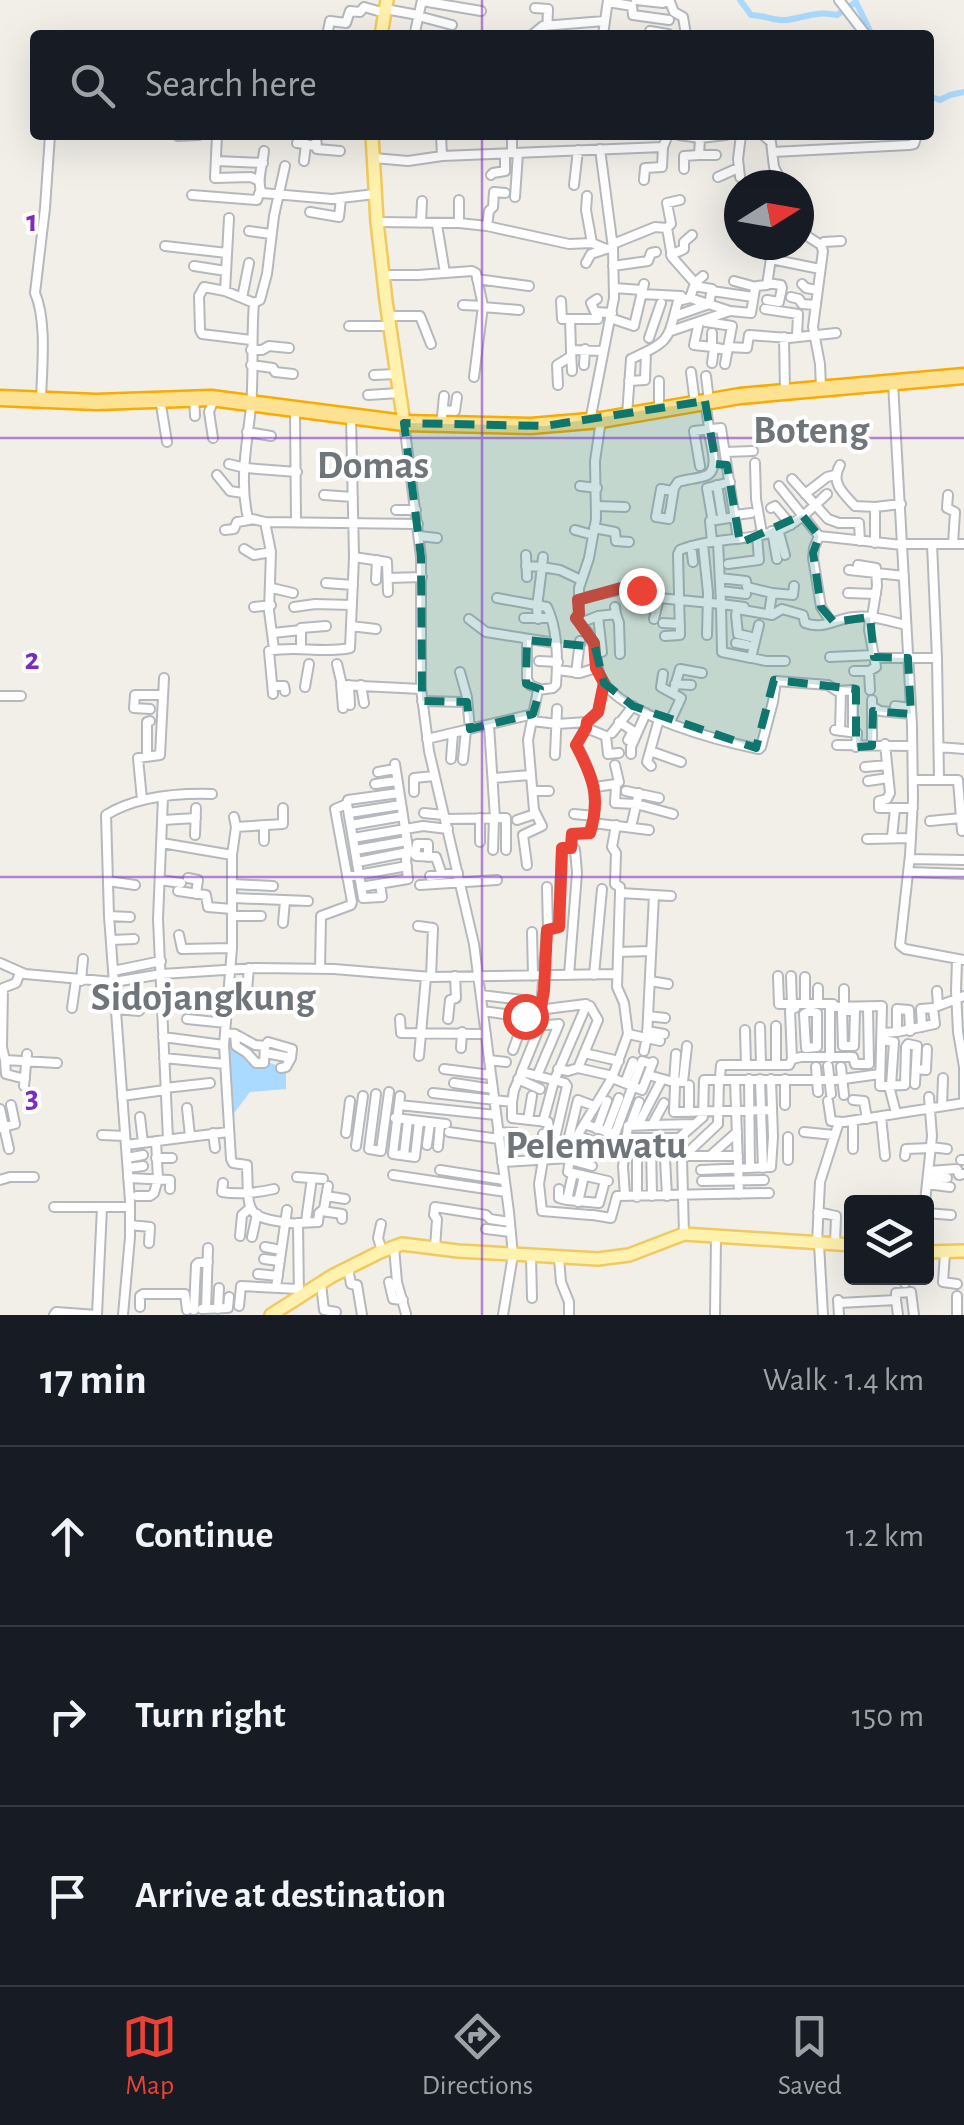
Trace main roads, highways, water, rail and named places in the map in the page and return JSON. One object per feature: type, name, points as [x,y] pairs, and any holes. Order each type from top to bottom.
[{"type":"highway","points":[[0,398],[214,399],[404,423],[442,418],[531,426],[785,392],[964,376]]},
{"type":"main road","points":[[372,140],[377,222],[404,423]]},
{"type":"main road","points":[[271,1315],[298,1294],[405,1244],[562,1258],[621,1258],[685,1234],[844,1245]]},
{"type":"main road","points":[[934,1252],[964,1252]]},
{"type":"water","points":[[227,1037],[286,1073],[286,1089],[250,1092],[231,1117]]},
{"type":"waterway","points":[[740,0],[751,15],[782,20],[837,15],[856,2],[870,30]]},
{"type":"waterway","points":[[934,98],[940,100],[964,92]]},
{"type":"district","name":"Boteng","points":[[811,429]]},
{"type":"district","name":"Domas","points":[[373,464]]},
{"type":"district","name":"Sidojangkung","points":[[203,996]]},
{"type":"district","name":"Pelemwatu","points":[[596,1144]]}]
